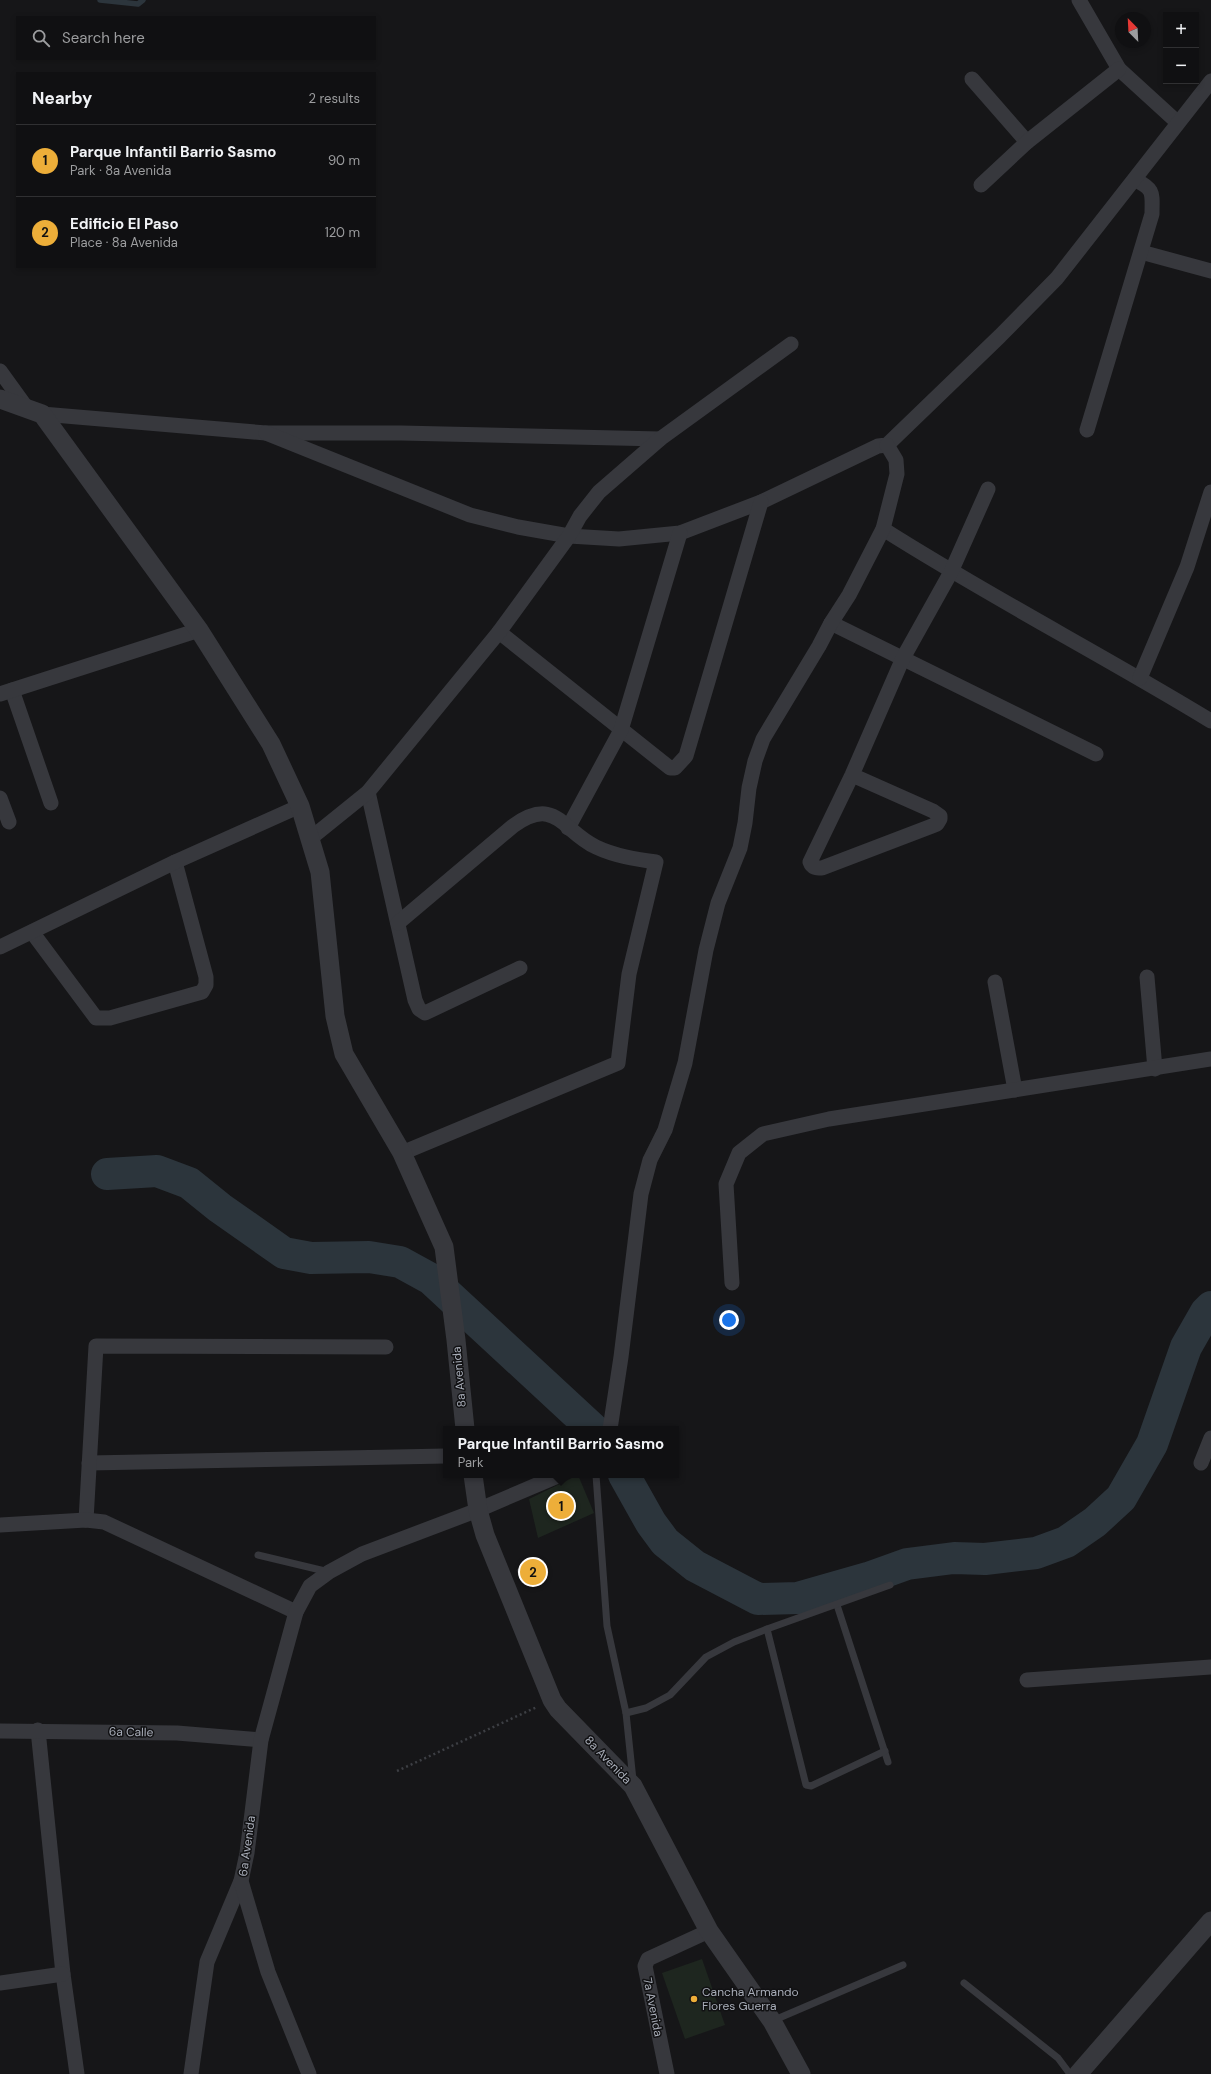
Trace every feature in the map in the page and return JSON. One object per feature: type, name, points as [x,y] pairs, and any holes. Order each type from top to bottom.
[{"type":"street","points":[[1079,0],[1119,69],[1177,122]]},
{"type":"street","points":[[981,185],[1028,142],[1119,69]]},
{"type":"street","points":[[972,79],[1028,142]]},
{"type":"street","points":[[266,433],[470,515],[518,527],[569,536],[619,539],[680,533],[762,502],[878,446],[887,445],[1000,336],[1057,278],[1136,180],[1177,122],[1211,82]]},
{"type":"street","points":[[1087,430],[1152,214],[1151,192],[1148,186],[1136,180]]},
{"type":"street","points":[[1140,252],[1211,271]]},
{"type":"street","points":[[311,838],[368,792],[499,632],[569,536],[580,516],[599,492],[660,439],[791,344]]},
{"type":"street","points":[[0,371],[34,411]]},
{"type":"street","points":[[0,399],[34,411],[266,433],[401,433],[660,439]]},
{"type":"street","name":"8a Avenida","points":[[34,411],[199,630],[271,744],[300,806],[311,838],[320,872],[335,1016],[344,1054],[402,1153],[444,1247],[449,1278],[465,1426]]},
{"type":"street","points":[[610,1426],[621,1356],[641,1194],[650,1160],[665,1130],[685,1063],[706,950],[718,903],[740,848],[745,823],[749,788],[755,760],[763,738],[849,595],[883,529],[897,474],[896,460],[887,445]]},
{"type":"street","points":[[852,775],[933,811],[940,816],[940,819],[937,824],[822,868],[811,866],[810,862],[852,775],[903,658],[951,572],[988,489]]},
{"type":"street","points":[[1140,678],[1187,567],[1211,492]]},
{"type":"street","points":[[499,632],[620,730],[670,768],[675,768],[680,765],[686,756],[762,502]]},
{"type":"street","points":[[883,529],[951,572],[1140,678],[1211,721]]},
{"type":"street","points":[[568,828],[620,730],[680,533]]},
{"type":"street","points":[[831,623],[1096,754]]},
{"type":"street","points":[[51,803],[6,692],[199,630]]},
{"type":"street","points":[[368,792],[415,1000],[419,1009],[425,1014],[520,968]]},
{"type":"street","points":[[0,798],[9,822]]},
{"type":"street","points":[[0,947],[175,862],[300,806]]},
{"type":"street","points":[[398,923],[522,819],[534,814],[549,814],[560,819],[578,837],[618,856],[656,862],[629,974],[618,1063],[402,1153]]},
{"type":"street","points":[[32,932],[96,1018],[110,1018],[202,992],[206,985],[206,977],[175,862]]},
{"type":"street","points":[[1147,977],[1154,1069]]},
{"type":"street","points":[[995,982],[1015,1090]]},
{"type":"street","points":[[732,1283],[726,1184],[739,1152],[763,1134],[829,1119],[1211,1059]]},
{"type":"street","points":[[86,1520],[96,1346],[386,1347]]},
{"type":"street","points":[[1202,1463],[1211,1438]]},
{"type":"street","points":[[89,1463],[443,1456]]},
{"type":"street","name":"8a Avenida","points":[[473,1478],[478,1510],[485,1535],[552,1700],[558,1709],[633,1786],[709,1931],[772,2021],[801,2074]]},
{"type":"street","name":"6a Avenida","points":[[309,2074],[268,1972],[241,1881],[247,1853],[261,1740],[296,1612],[310,1586],[329,1572],[362,1554],[478,1510],[553,1478]]},
{"type":"street","points":[[0,1525],[86,1520],[104,1522],[296,1612]]},
{"type":"street","points":[[1026,1680],[1211,1667]]},
{"type":"street","points":[[38,1730],[63,1974],[76,2074]]},
{"type":"street","name":"6a Calle","points":[[0,1731],[38,1730],[177,1733],[261,1740]]},
{"type":"street","points":[[192,2074],[207,1962],[241,1881]]},
{"type":"street","points":[[1078,2074],[1211,1921]]},
{"type":"street","name":"7a Avenida","points":[[667,2074],[645,1966],[648,1959],[709,1931]]},
{"type":"street","points":[[0,1983],[63,1974]]},
{"type":"lane","points":[[596,1478],[607,1626],[626,1713],[633,1786]]},
{"type":"lane","points":[[258,1555],[329,1572]]},
{"type":"lane","points":[[626,1713],[646,1708],[670,1695],[706,1657],[734,1642],[890,1585]]},
{"type":"lane","points":[[837,1605],[888,1762]]},
{"type":"lane","points":[[767,1629],[806,1785],[811,1786],[885,1751]]},
{"type":"lane","points":[[772,2021],[903,1965]]},
{"type":"lane","points":[[964,1983],[1058,2058],[1070,2074]]},
{"type":"path","points":[[397,1771],[552,1700]]},
{"type":"shaded area","points":[[572,1478],[579,1478],[594,1513],[538,1538],[529,1499]]},
{"type":"shaded area","name":"Cancha Armando Flores Guerra","points":[[702,1959],[725,2025],[685,2039],[662,1973]]},
{"type":"building","points":[[543,1560],[548,1573],[522,1583],[517,1570]]},
{"type":"waterway","points":[[100,0],[138,4],[143,0]]},
{"type":"waterway","points":[[107,1174],[157,1171],[189,1183],[220,1208],[284,1253],[311,1258],[369,1257],[400,1262],[431,1279],[590,1426]]},
{"type":"waterway","points":[[626,1478],[651,1523],[665,1542],[695,1566],[758,1599],[798,1598],[868,1578],[907,1564],[954,1558],[985,1559],[1036,1553],[1066,1542],[1095,1522],[1121,1498],[1152,1444],[1186,1347],[1206,1312],[1211,1307]]},
{"type":"place","name":"Parque Infantil Barrio Sasmo","points":[[561,1506]]},
{"type":"place","name":"Edificio El Paso","points":[[533,1572]]},
{"type":"place","name":"Cancha Armando Flores Guerra","points":[[694,1999]]}]
